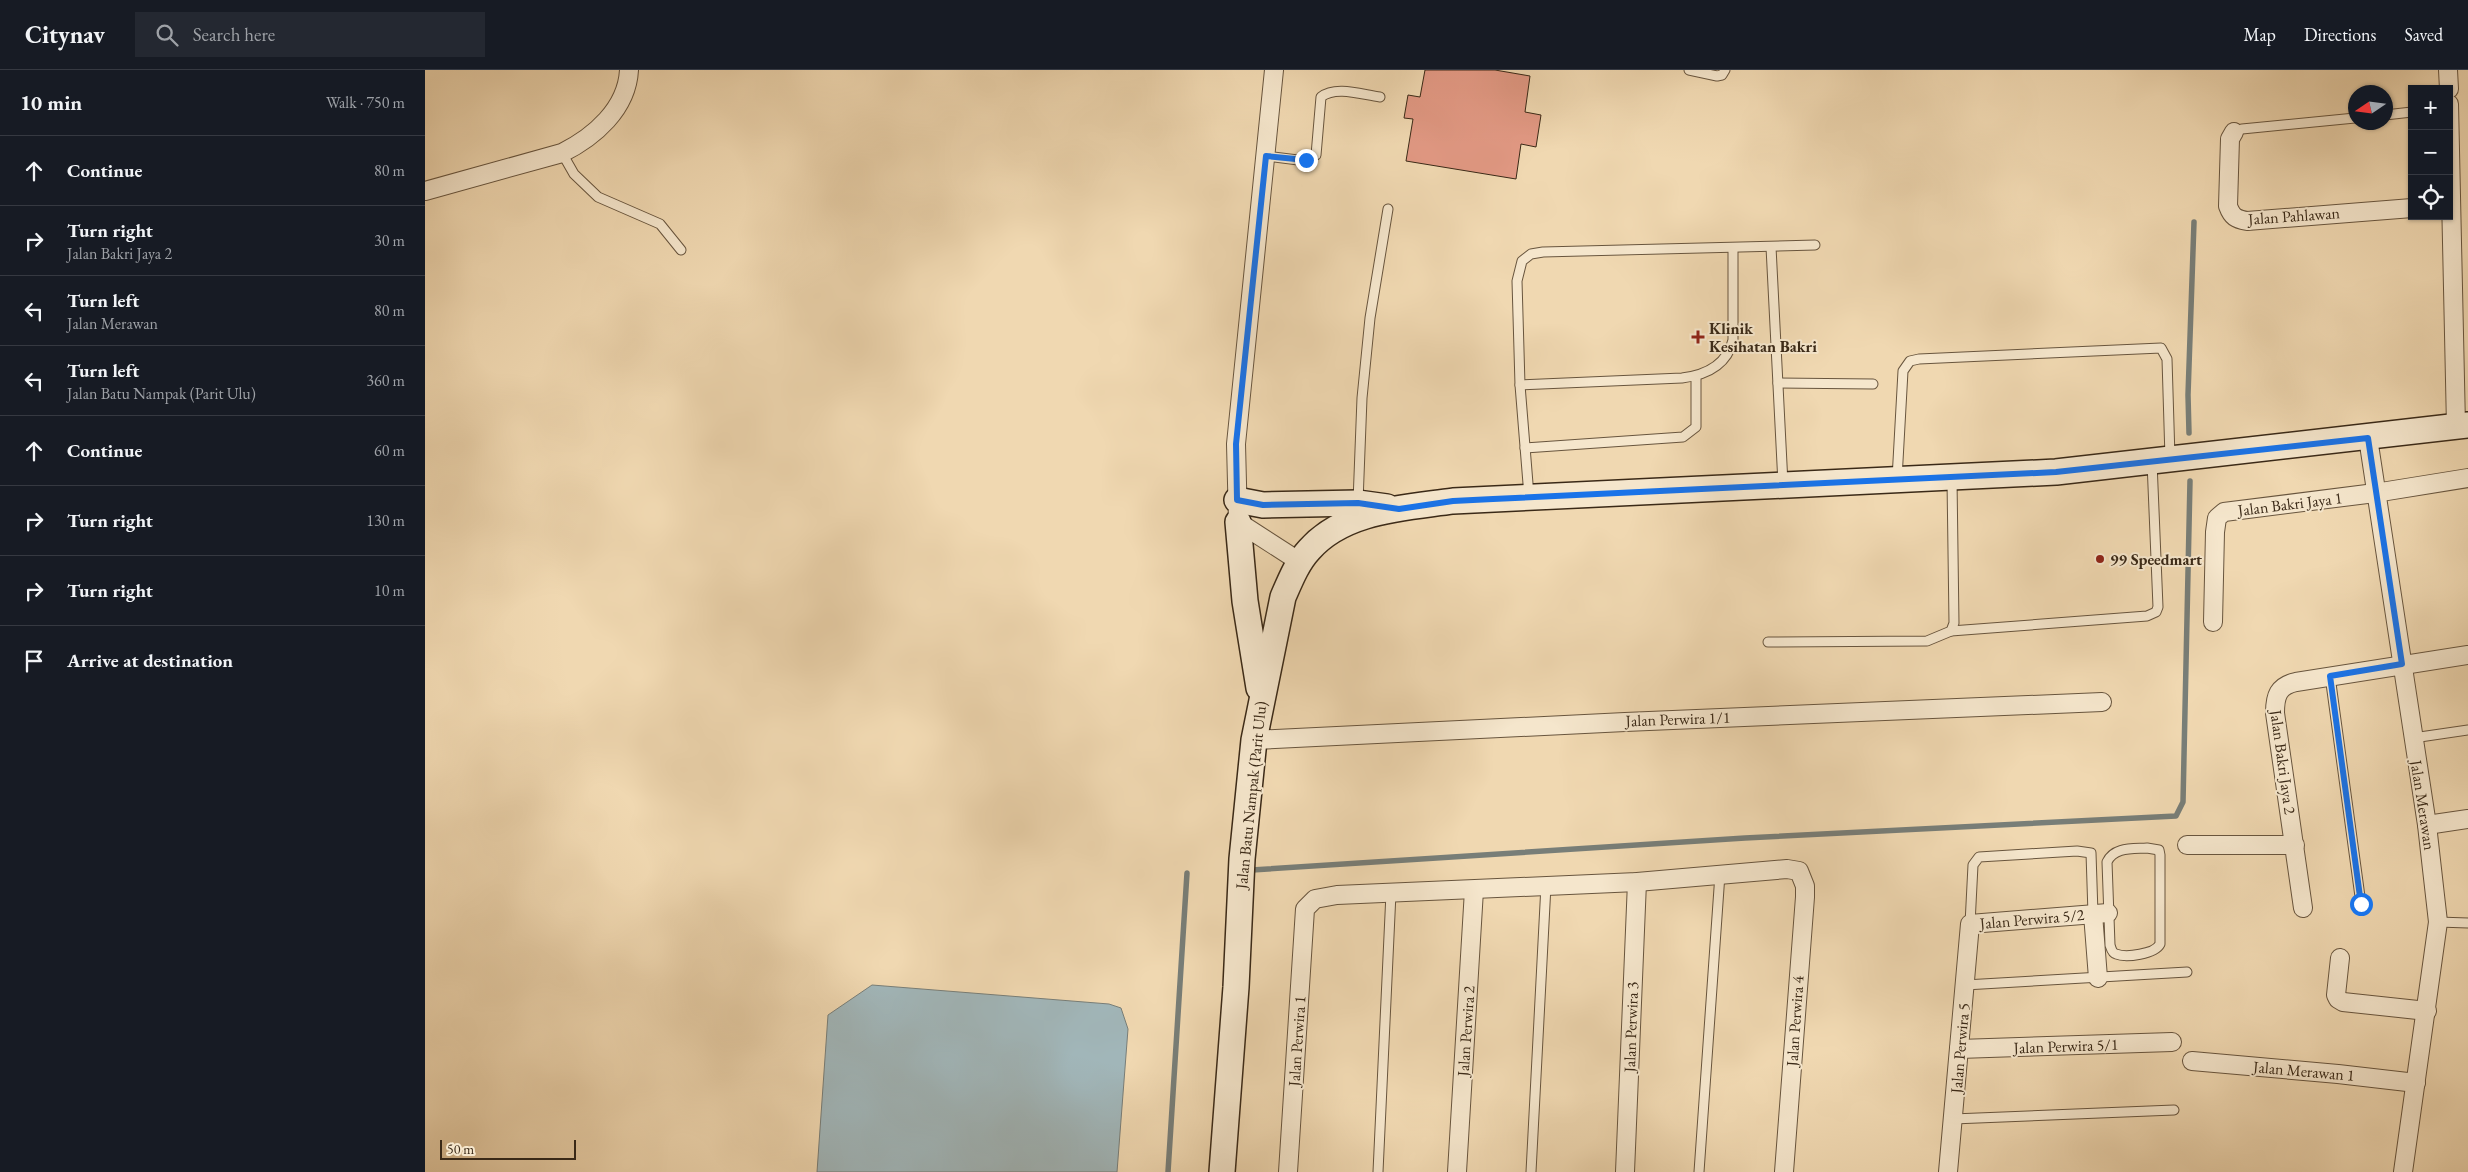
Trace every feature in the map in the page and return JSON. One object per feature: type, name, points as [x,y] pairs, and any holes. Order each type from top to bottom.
[{"type":"street","points":[[425,191],[562,153],[582,142],[602,126],[619,102],[626,88],[629,70]]},
{"type":"street","points":[[1262,700],[1251,650],[1238,511],[1236,444],[1274,70]]},
{"type":"street","points":[[2448,70],[2449,85]]},
{"type":"street","points":[[2453,124],[2460,154],[2453,190]]},
{"type":"street","name":"Jalan Pahlawan","points":[[2233,132],[2231,139],[2228,206],[2231,214],[2237,219],[2247,221],[2408,208]]},
{"type":"street","points":[[2451,220],[2462,426]]},
{"type":"street","name":"Jalan Batu Nampak (Parit Ulu)","points":[[1222,1172],[1236,987],[1242,858],[1254,740],[1283,597],[1308,550],[1329,533],[1370,515],[1453,501],[2056,472],[2462,426]]},
{"type":"street","name":"Jalan Merawan","points":[[2368,438],[2427,825],[2438,922],[2403,1172]]},
{"type":"street","name":"Jalan Bakri Jaya 1","points":[[2213,622],[2215,532],[2217,518],[2224,512],[2375,493],[2468,478]]},
{"type":"street","points":[[1238,511],[1263,505],[1358,503],[1399,509]]},
{"type":"street","points":[[1238,511],[1300,562]]},
{"type":"street","name":"Jalan Bakri Jaya 2","points":[[2303,908],[2275,699],[2279,690],[2287,684],[2330,676],[2468,655]]},
{"type":"street","name":"Jalan Perwira 1/1","points":[[1254,740],[2102,702]]},
{"type":"street","points":[[2427,825],[2468,819]]},
{"type":"street","points":[[2187,845],[2295,845]]},
{"type":"street","name":"Jalan Perwira 4","points":[[1720,874],[1773,869],[1799,871],[1805,886],[1784,1172]]},
{"type":"street","points":[[1391,893],[1637,882],[1720,874]]},
{"type":"street","name":"Jalan Perwira 3","points":[[1625,1172],[1637,882]]},
{"type":"street","name":"Jalan Perwira 2","points":[[1457,1172],[1474,890]]},
{"type":"street","name":"Jalan Perwira 1","points":[[1288,1172],[1305,909],[1315,898],[1391,893]]},
{"type":"street","points":[[2098,978],[2100,913]]},
{"type":"street","name":"Jalan Perwira 5/2","points":[[1970,924],[2100,913]]},
{"type":"street","name":"Jalan Perwira 5","points":[[1949,1172],[1970,924]]},
{"type":"street","points":[[2340,958],[2336,995],[2338,999],[2343,1002],[2427,1011]]},
{"type":"street","name":"Jalan Perwira 5/1","points":[[1959,1049],[2172,1042]]},
{"type":"street","name":"Jalan Merawan 1","points":[[2192,1061],[2416,1083]]},
{"type":"lane","points":[[1689,70],[1717,76],[1722,75],[1725,70]]},
{"type":"lane","points":[[1266,156],[1306,160],[1316,154],[1321,97],[1326,92],[1336,91],[1380,97]]},
{"type":"lane","points":[[2393,113],[2408,112]]},
{"type":"lane","points":[[2233,132],[2242,129],[2348,119]]},
{"type":"lane","points":[[562,153],[574,174],[598,197],[659,224],[681,250]]},
{"type":"lane","points":[[1358,503],[1364,372],[1370,318],[1388,209]]},
{"type":"lane","points":[[1529,498],[1520,386],[1517,281],[1522,260],[1531,254],[1815,245]]},
{"type":"lane","points":[[1771,247],[1783,485]]},
{"type":"lane","points":[[1520,386],[1696,376],[1715,368],[1730,350],[1734,324],[1733,248]]},
{"type":"lane","points":[[1768,642],[1927,641],[1951,631],[2153,615],[2158,607],[2161,461],[2167,359],[2161,348],[1919,359],[1911,361],[1903,371],[1897,479]]},
{"type":"lane","points":[[1525,448],[1683,437],[1696,427],[1696,376]]},
{"type":"lane","points":[[1778,383],[1873,384]]},
{"type":"lane","points":[[1951,631],[1954,623],[1952,477]]},
{"type":"lane","points":[[2330,676],[2361,904]]},
{"type":"lane","points":[[2413,738],[2468,730]]},
{"type":"lane","points":[[1970,924],[1973,866],[1979,857],[2077,851],[2091,853],[2100,913],[2114,953],[2151,953],[2158,948],[2161,936],[2159,850],[2147,848],[2120,850],[2109,857],[2100,913]]},
{"type":"lane","points":[[1699,1172],[1720,874]]},
{"type":"lane","points":[[1531,1172],[1546,885]]},
{"type":"lane","points":[[1378,1172],[1391,893]]},
{"type":"lane","points":[[2438,922],[2468,923]]},
{"type":"lane","points":[[1965,985],[2187,972]]},
{"type":"lane","points":[[1953,1119],[2173,1110]]},
{"type":"shaded area","points":[[872,985],[1109,1004],[1121,1008],[1128,1029],[1117,1172],[817,1172],[828,1015]]},
{"type":"building","points":[[1425,70],[1495,70],[1530,76],[1525,112],[1541,115],[1536,147],[1521,144],[1516,179],[1406,161],[1413,119],[1404,118],[1408,95],[1420,97]]},
{"type":"waterway","points":[[2189,433],[2188,395],[2194,222]]},
{"type":"waterway","points":[[1252,870],[1745,838],[2176,816],[2183,802],[2190,481]]},
{"type":"waterway","points":[[1168,1172],[1187,873]]},
{"type":"place","name":"Klinik Kesihatan Bakri","points":[[1698,337]]},
{"type":"place","name":"99 Speedmart","points":[[2100,559]]},
{"type":"route","points":[[1306,160],[1266,156],[1236,444],[1237,500],[1248,503],[1263,505],[1358,503],[1399,509],[1453,501],[2056,472],[2368,438],[2402,664],[2330,676],[2361,904]]}]
